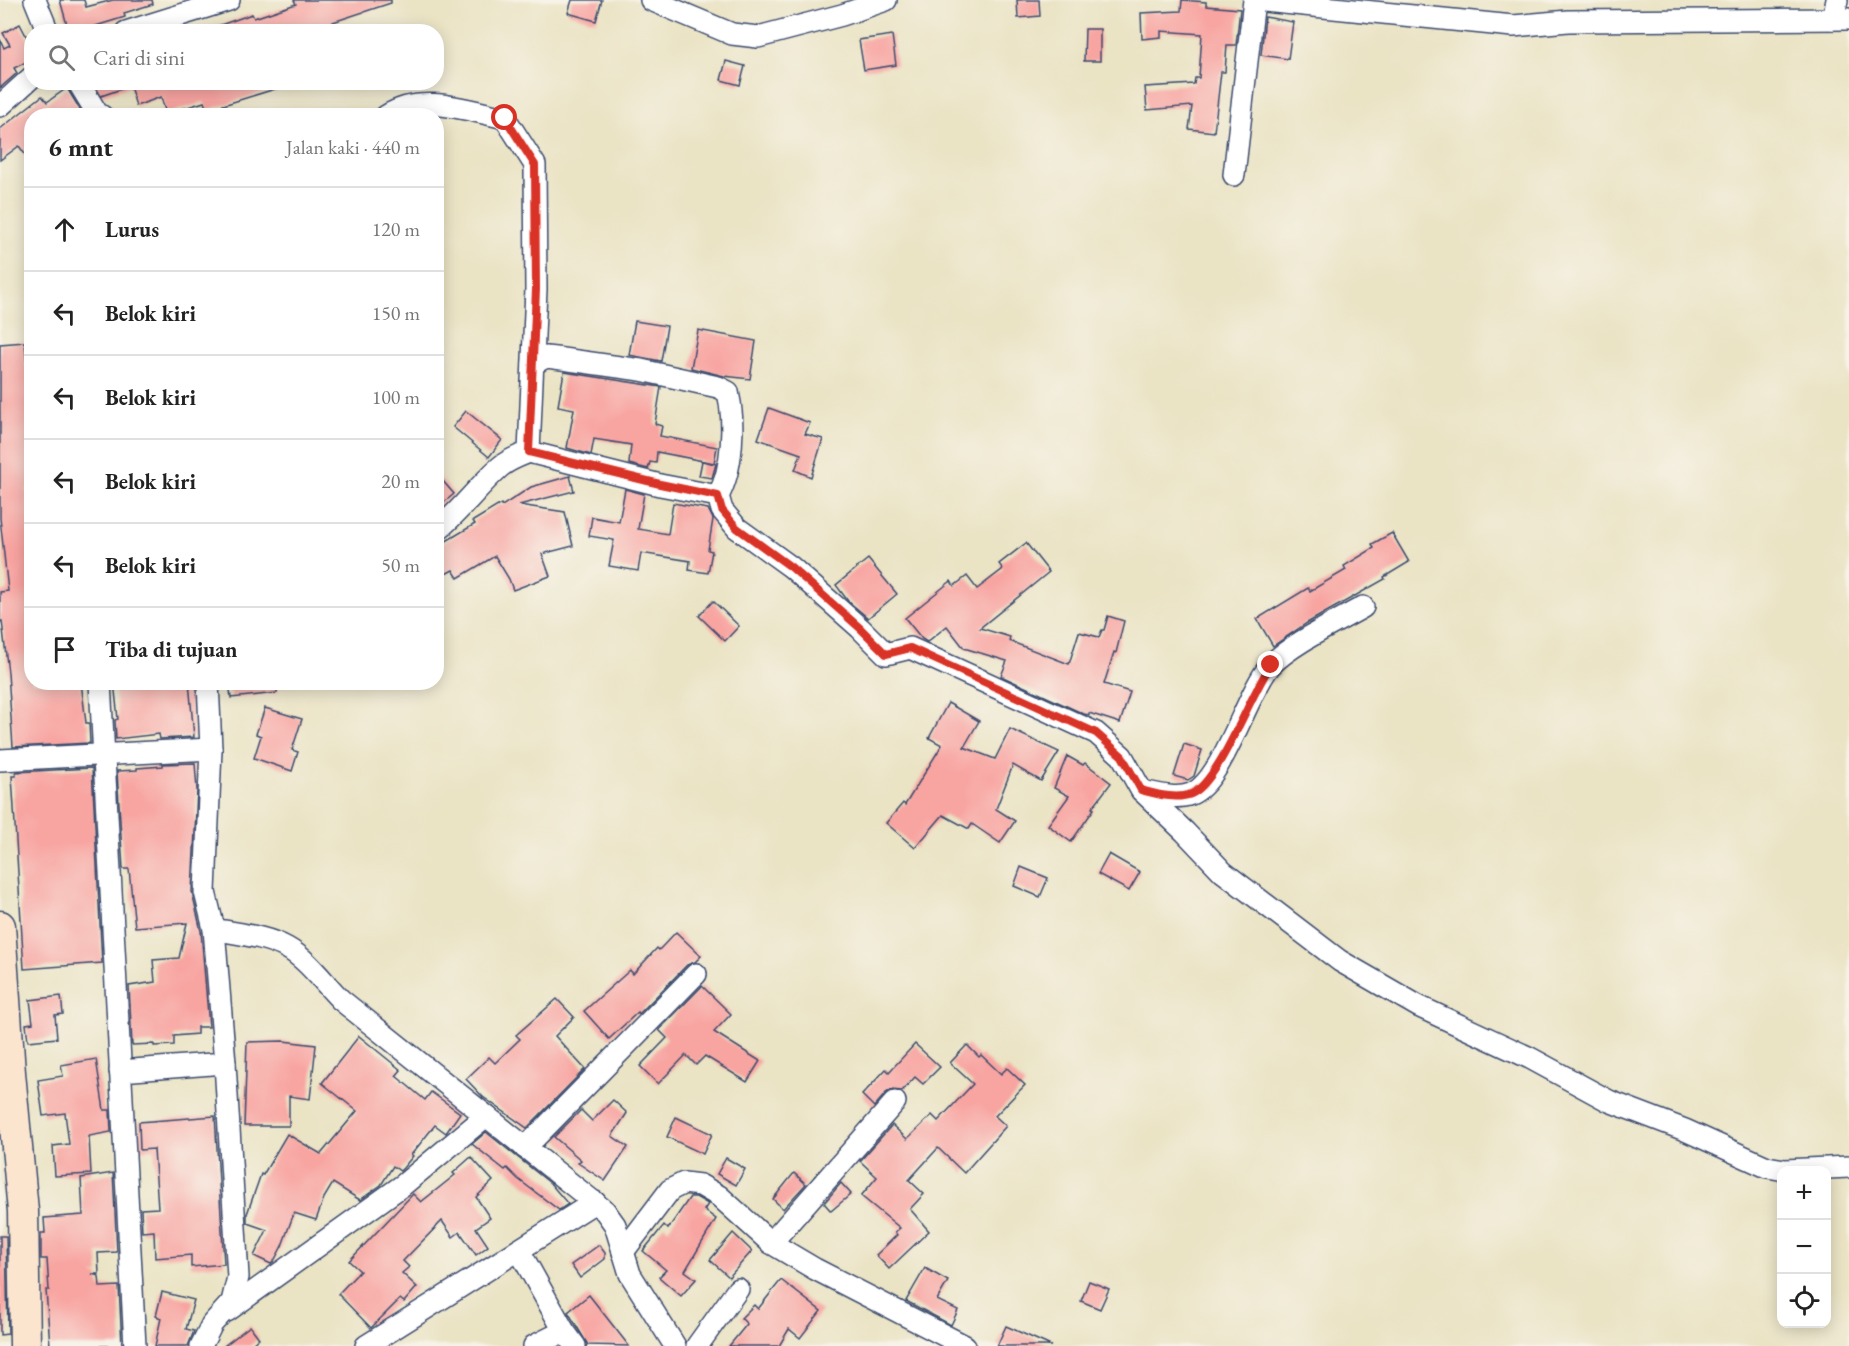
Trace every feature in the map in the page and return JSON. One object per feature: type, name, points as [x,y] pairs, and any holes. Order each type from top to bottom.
[{"type":"street","points":[[35,0],[45,24]]},
{"type":"street","points":[[152,24],[229,0]]},
{"type":"street","points":[[651,0],[732,34],[758,37],[842,15],[886,0]]},
{"type":"street","points":[[1234,175],[1254,0],[1513,26],[1568,21],[1840,13]]},
{"type":"street","points":[[0,106],[24,84]]},
{"type":"street","points":[[83,90],[94,108]]},
{"type":"street","points":[[406,108],[428,103],[505,118],[535,165],[536,289],[529,452]]},
{"type":"street","points":[[533,364],[546,357],[641,370],[718,387],[728,392],[731,407],[729,454],[727,474],[718,496],[722,510],[737,528],[791,567],[886,654],[910,648],[1096,733],[1122,756],[1141,790],[1223,872],[1340,961],[1418,1006],[1530,1058],[1609,1101],[1685,1130],[1767,1167],[1794,1170],[1849,1167]]},
{"type":"street","points":[[444,524],[466,504],[500,466],[529,452],[718,496]]},
{"type":"street","points":[[1141,790],[1163,796],[1192,794],[1205,782],[1220,760],[1261,678],[1271,665],[1286,653],[1363,607]]},
{"type":"street","points":[[101,690],[135,1346]]},
{"type":"street","points":[[201,1346],[212,1324],[232,1302],[238,1277],[214,929],[205,892],[211,749],[208,690]]},
{"type":"street","points":[[0,760],[211,749]]},
{"type":"street","points":[[0,926],[10,1073],[23,1211],[25,1346]]},
{"type":"street","points":[[214,929],[269,940],[288,948],[341,1000],[605,1211],[615,1225],[630,1274],[675,1346]]},
{"type":"street","points":[[525,1148],[696,974]]},
{"type":"street","points":[[120,1071],[225,1063]]},
{"type":"street","points":[[771,1243],[895,1102]]},
{"type":"street","points":[[219,1316],[403,1185],[486,1116]]},
{"type":"street","points":[[623,1252],[670,1190],[684,1183],[700,1185],[719,1196],[771,1243],[815,1269],[965,1346]]},
{"type":"street","points":[[366,1346],[595,1202]]},
{"type":"street","points":[[519,1250],[569,1338],[534,1346]]},
{"type":"street","points":[[697,1346],[738,1290]]},
{"type":"building","points":[[60,0],[84,0],[86,7],[113,0],[152,0],[153,4],[124,13],[125,17],[102,24],[67,24]]},
{"type":"building","points":[[294,0],[391,0],[391,3],[333,22],[334,24],[223,24],[252,14],[254,18],[296,4]]},
{"type":"building","points":[[572,0],[602,0],[596,21],[568,13]]},
{"type":"building","points":[[1017,0],[1039,0],[1040,16],[1018,18]]},
{"type":"building","points":[[1182,0],[1206,2],[1206,6],[1240,9],[1236,45],[1227,45],[1225,72],[1221,72],[1214,132],[1189,129],[1192,106],[1147,110],[1145,87],[1194,84],[1195,78],[1199,78],[1202,34],[1161,31],[1161,37],[1142,39],[1141,13],[1181,11]]},
{"type":"building","points":[[1265,17],[1293,22],[1288,59],[1261,55]]},
{"type":"building","points":[[20,24],[24,32],[24,63],[14,68],[17,73],[0,88],[0,39],[4,48],[10,45],[3,33]]},
{"type":"building","points":[[1085,29],[1100,29],[1100,61],[1084,61]]},
{"type":"building","points":[[892,35],[896,65],[864,70],[859,40]]},
{"type":"building","points":[[726,61],[745,66],[740,85],[721,80]]},
{"type":"building","points":[[64,90],[68,90],[79,108],[27,108],[42,96],[47,102]]},
{"type":"building","points":[[98,90],[118,90],[101,96]]},
{"type":"building","points":[[131,90],[272,90],[213,108],[206,108],[204,102],[185,108],[164,108],[161,97],[136,106]]},
{"type":"building","points":[[24,110],[24,153],[19,146],[0,160],[0,129]]},
{"type":"building","points":[[635,321],[667,326],[661,361],[629,355]]},
{"type":"building","points":[[698,330],[756,341],[750,379],[724,376],[691,368]]},
{"type":"building","points":[[24,342],[24,690],[82,690],[86,723],[89,723],[90,743],[13,747],[8,673],[2,621],[0,622],[0,592],[8,591],[0,518],[0,344]]},
{"type":"building","points":[[564,372],[661,387],[655,424],[662,426],[660,436],[717,447],[714,463],[657,452],[656,463],[650,462],[648,469],[629,464],[631,445],[594,439],[591,455],[567,448],[574,409],[558,406]]},
{"type":"building","points":[[769,408],[810,423],[805,434],[823,439],[811,477],[795,470],[801,454],[758,439]]},
{"type":"building","points":[[466,411],[502,440],[489,457],[453,427]]},
{"type":"building","points":[[702,461],[716,464],[712,478],[699,476]]},
{"type":"building","points":[[570,476],[574,491],[519,505],[565,512],[573,546],[542,554],[550,576],[513,590],[495,556],[458,578],[453,570],[444,575],[444,542],[475,524],[473,521],[531,487]]},
{"type":"building","points":[[444,482],[454,494],[444,502]]},
{"type":"building","points":[[625,489],[644,494],[638,529],[668,534],[673,503],[708,509],[713,519],[708,550],[712,551],[708,573],[689,570],[690,561],[641,553],[638,571],[609,566],[614,540],[589,536],[592,517],[619,522]]},
{"type":"building","points":[[1392,533],[1409,562],[1384,577],[1385,579],[1307,623],[1273,646],[1257,619],[1308,588],[1310,591],[1346,570],[1344,566],[1374,548],[1372,544]]},
{"type":"building","points":[[1026,543],[1049,572],[980,628],[1010,637],[1009,641],[1069,664],[1079,632],[1099,637],[1104,630],[1108,616],[1124,621],[1116,653],[1114,652],[1104,684],[1130,692],[1120,723],[1089,713],[1089,715],[1084,714],[1001,676],[1007,661],[964,648],[947,626],[927,642],[905,618],[951,581],[954,586],[967,576],[977,589],[1003,569],[999,564]]},
{"type":"building","points":[[868,559],[897,594],[868,618],[848,601],[836,585]]},
{"type":"building","points":[[713,601],[739,626],[725,641],[699,616]]},
{"type":"building","points":[[115,690],[190,690],[194,737],[160,739],[159,734],[116,739],[115,720],[118,719]]},
{"type":"building","points":[[230,690],[277,690],[277,693],[231,698]]},
{"type":"building","points":[[948,703],[979,721],[964,747],[995,759],[1010,729],[1059,752],[1041,781],[1013,765],[996,809],[1015,821],[1000,843],[972,824],[969,829],[943,815],[915,848],[886,823],[903,803],[905,805],[942,745],[929,738]]},
{"type":"building","points":[[265,708],[302,719],[292,750],[298,752],[292,771],[254,758],[261,736],[256,734]]},
{"type":"building","points":[[1184,744],[1202,750],[1194,776],[1188,780],[1174,776]]},
{"type":"building","points":[[1067,756],[1083,765],[1085,763],[1111,783],[1071,842],[1048,825],[1069,796],[1054,788]]},
{"type":"building","points":[[195,763],[197,790],[192,892],[201,931],[209,1027],[197,1027],[197,1034],[174,1036],[174,1045],[132,1045],[129,986],[155,982],[153,960],[179,958],[187,923],[135,927],[129,869],[123,869],[117,771],[137,770],[137,768],[163,766],[163,764]]},
{"type":"building","points":[[92,768],[102,963],[24,969],[12,776],[16,776],[16,772]]},
{"type":"building","points":[[1109,854],[1140,872],[1129,891],[1098,874]]},
{"type":"building","points":[[1021,867],[1048,878],[1040,897],[1014,886]]},
{"type":"building","points":[[676,932],[701,956],[695,962],[687,965],[639,1014],[638,1012],[609,1039],[584,1011],[630,970],[633,974],[657,948],[659,950]]},
{"type":"building","points":[[702,986],[731,1014],[714,1032],[760,1061],[747,1082],[705,1056],[696,1065],[686,1055],[658,1084],[640,1066],[667,1038],[659,1030]]},
{"type":"building","points":[[61,996],[63,1014],[55,1015],[57,1038],[28,1041],[26,1024],[33,1023],[30,1000]]},
{"type":"building","points":[[557,999],[574,1017],[555,1036],[585,1069],[527,1128],[483,1097],[466,1079],[489,1057],[495,1063],[520,1039],[516,1035]]},
{"type":"building","points":[[359,1036],[401,1070],[396,1076],[425,1100],[431,1092],[460,1113],[446,1133],[435,1125],[400,1171],[393,1166],[381,1185],[360,1200],[333,1183],[324,1198],[316,1220],[294,1213],[282,1246],[271,1264],[254,1256],[267,1230],[247,1223],[247,1214],[261,1174],[263,1175],[287,1134],[321,1154],[357,1111],[322,1083]]},
{"type":"building","points":[[283,1041],[316,1045],[310,1099],[289,1096],[289,1126],[244,1126],[247,1042]]},
{"type":"building","points":[[915,1044],[940,1067],[923,1084],[915,1077],[902,1091],[891,1090],[886,1093],[874,1107],[862,1095],[886,1069],[889,1072]]},
{"type":"building","points":[[967,1045],[1001,1074],[1007,1068],[1025,1085],[995,1116],[1006,1126],[964,1173],[938,1148],[909,1180],[924,1194],[910,1209],[929,1231],[889,1269],[876,1255],[897,1235],[895,1232],[900,1228],[861,1196],[877,1177],[860,1161],[892,1125],[907,1139],[932,1115],[938,1121],[973,1084],[950,1063]]},
{"type":"building","points":[[96,1059],[104,1110],[110,1110],[111,1132],[89,1136],[91,1174],[55,1176],[53,1146],[69,1144],[65,1113],[43,1116],[38,1080],[63,1076],[61,1065]]},
{"type":"building","points":[[613,1100],[627,1113],[612,1136],[628,1147],[605,1181],[578,1163],[581,1160],[554,1137],[581,1110],[592,1121]]},
{"type":"building","points":[[215,1116],[224,1264],[191,1267],[191,1255],[155,1258],[154,1231],[142,1232],[141,1209],[158,1208],[154,1149],[140,1150],[139,1122]]},
{"type":"building","points":[[676,1117],[712,1134],[703,1154],[667,1137]]},
{"type":"building","points":[[486,1132],[550,1183],[568,1204],[559,1210],[507,1168],[505,1170],[472,1144]]},
{"type":"building","points":[[471,1157],[493,1181],[476,1197],[490,1218],[476,1228],[488,1246],[476,1255],[460,1232],[453,1237],[442,1221],[403,1261],[409,1267],[402,1273],[417,1287],[404,1302],[400,1299],[371,1328],[338,1294],[360,1271],[349,1261],[413,1194],[421,1202],[455,1175],[453,1173]]},
{"type":"building","points":[[726,1158],[745,1169],[736,1185],[717,1174]]},
{"type":"building","points":[[113,1173],[117,1252],[98,1253],[99,1274],[92,1274],[99,1276],[100,1287],[119,1286],[122,1346],[50,1346],[46,1290],[49,1290],[47,1259],[41,1259],[41,1233],[45,1233],[44,1218],[83,1215],[81,1178]]},
{"type":"building","points":[[794,1173],[806,1184],[783,1209],[773,1199]]},
{"type":"building","points":[[841,1183],[851,1194],[831,1211],[824,1203]]},
{"type":"building","points":[[690,1197],[696,1197],[708,1204],[704,1210],[716,1219],[685,1271],[696,1279],[681,1296],[659,1277],[666,1270],[643,1251],[664,1225],[668,1229]]},
{"type":"building","points":[[733,1233],[752,1251],[729,1277],[710,1260]]},
{"type":"building","points":[[0,1236],[6,1236],[8,1334],[0,1335]]},
{"type":"building","points":[[599,1245],[605,1253],[605,1259],[580,1278],[571,1265]]},
{"type":"building","points":[[925,1268],[948,1281],[937,1300],[958,1310],[951,1325],[906,1301]]},
{"type":"building","points":[[781,1280],[821,1311],[800,1338],[789,1329],[779,1346],[729,1346],[747,1324],[741,1318],[754,1305],[758,1309]]},
{"type":"building","points":[[1089,1281],[1109,1289],[1100,1309],[1081,1301]]},
{"type":"building","points":[[162,1292],[194,1300],[186,1329],[194,1331],[188,1346],[155,1346],[161,1318],[156,1316]]},
{"type":"building","points":[[589,1295],[629,1346],[588,1345],[568,1312]]},
{"type":"building","points":[[250,1326],[259,1338],[250,1346],[224,1346]]},
{"type":"building","points":[[1006,1326],[1051,1346],[997,1346]]},
{"type":"route","points":[[505,118],[535,165],[536,289],[529,452],[718,496],[722,510],[737,528],[791,567],[886,654],[910,648],[1096,733],[1122,756],[1141,790],[1163,796],[1192,794],[1205,782],[1224,754],[1261,678],[1271,665]]}]
